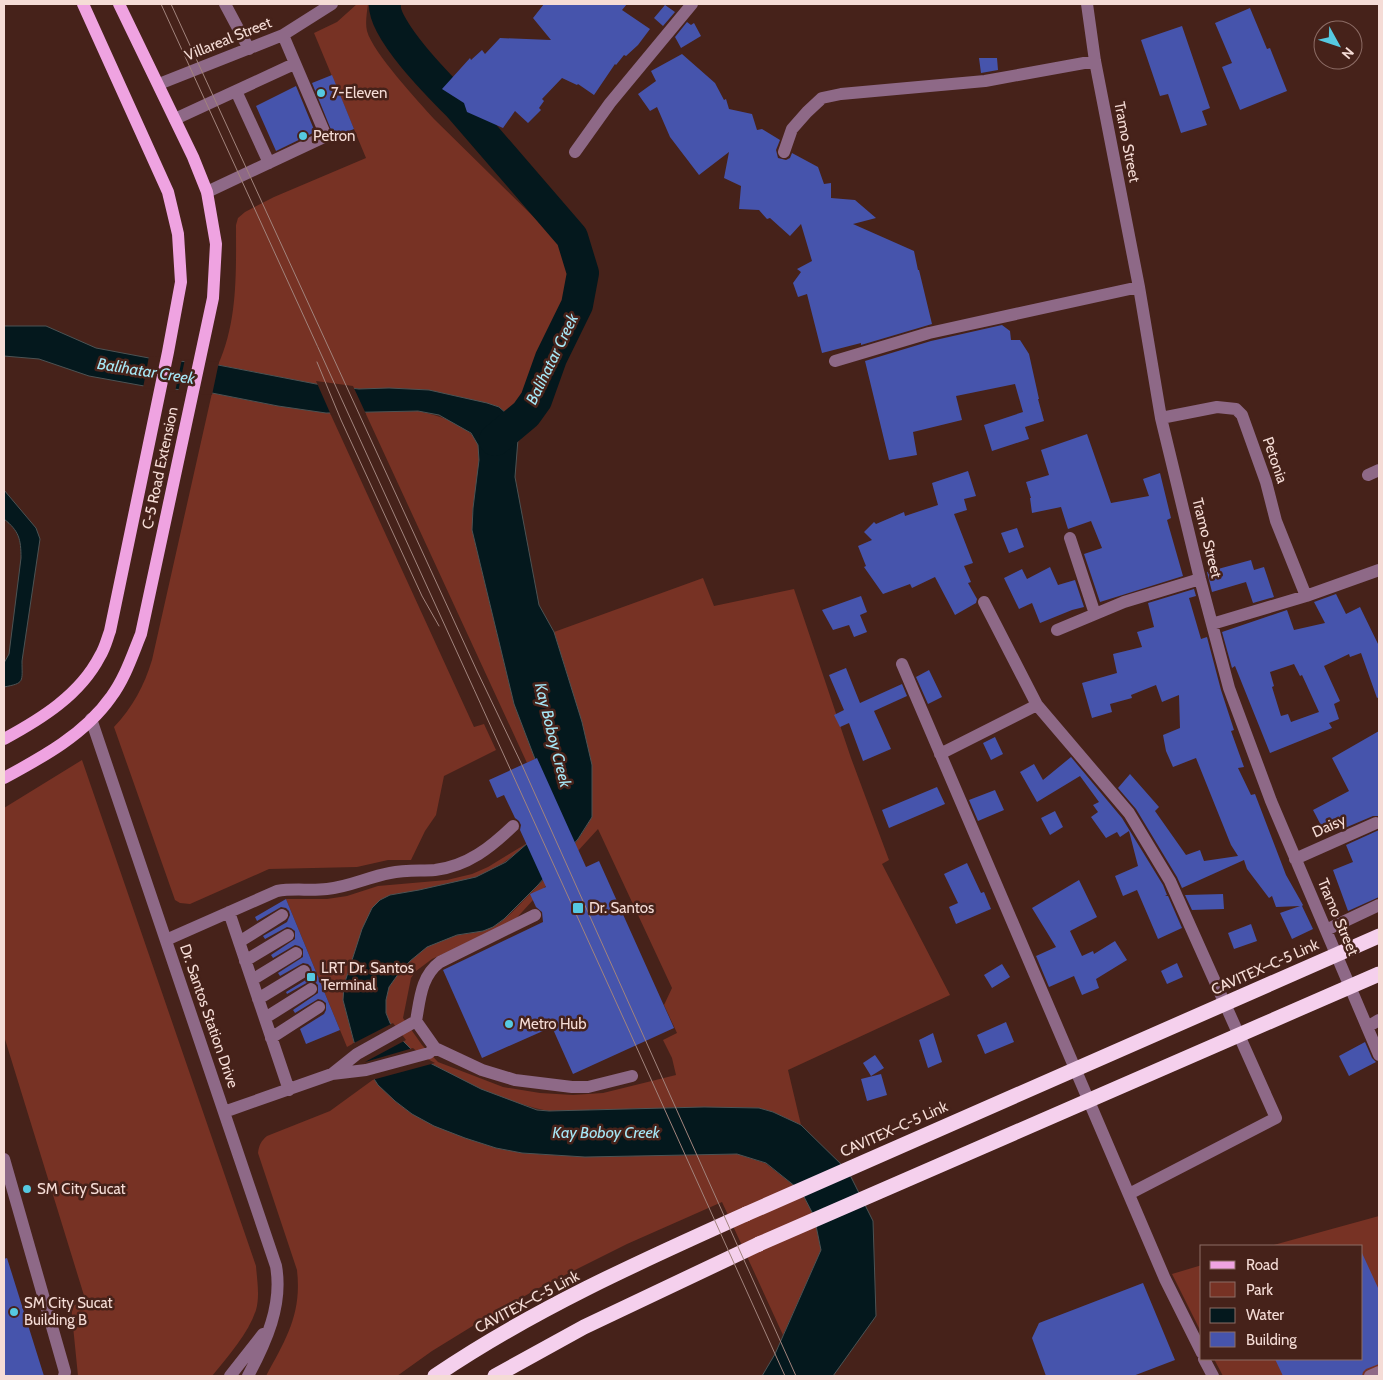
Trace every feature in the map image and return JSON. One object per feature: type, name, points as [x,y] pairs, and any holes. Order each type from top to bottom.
[{"type":"highway","name":"CAVITEX–C-5 Link","points":[[435,1376],[476,1349],[537,1314],[696,1236],[1379,936]]},
{"type":"highway","points":[[495,1376],[584,1327],[709,1266],[1379,974]]},
{"type":"main road","name":"C-5 Road Extension","points":[[4,739],[42,717],[66,700],[85,679],[100,656],[110,631],[181,282],[178,234],[168,192],[83,4]]},
{"type":"main road","name":"C-5 Road Extension","points":[[4,778],[61,744],[91,719],[111,698],[127,670],[141,634],[213,298],[216,244],[207,192],[159,84],[119,4]]},
{"type":"street","points":[[225,4],[249,49]]},
{"type":"street","name":"Villareal Street","points":[[159,84],[283,35],[332,4]]},
{"type":"street","points":[[575,152],[610,103],[692,4]]},
{"type":"street","name":"Tramo Street","points":[[1087,4],[1095,61],[1139,287],[1161,418],[1200,579],[1229,688],[1271,801],[1379,1055]]},
{"type":"street","points":[[207,192],[326,136],[283,35]]},
{"type":"street","points":[[784,152],[792,129],[822,98],[841,94],[985,81],[1095,61]]},
{"type":"street","points":[[175,119],[294,64]]},
{"type":"street","points":[[236,91],[269,163]]},
{"type":"street","points":[[835,361],[929,332],[1139,287]]},
{"type":"street","name":"Petonia","points":[[1161,418],[1217,407],[1236,409],[1242,415],[1266,482],[1276,521],[1306,596]]},
{"type":"street","points":[[1070,538],[1095,614]]},
{"type":"street","points":[[1212,624],[1306,596],[1379,570]]},
{"type":"street","points":[[1057,630],[1124,602],[1200,579]]},
{"type":"street","points":[[984,602],[1037,705],[1129,813],[1170,880],[1276,1118],[1129,1194]]},
{"type":"street","points":[[902,664],[1165,1279],[1200,1349]]},
{"type":"street","points":[[940,754],[1037,705]]},
{"type":"street","name":"Dr. Santos Station Drive","points":[[91,719],[276,1266],[278,1295],[271,1324],[248,1376]]},
{"type":"street","name":"Daisy","points":[[1295,859],[1376,823]]},
{"type":"street","points":[[166,940],[278,891],[286,889],[326,889],[345,886],[390,873],[437,870],[454,865],[485,851],[514,826]]},
{"type":"street","points":[[1326,930],[1379,905]]},
{"type":"street","points":[[229,912],[289,1090]]},
{"type":"street","points":[[332,1074],[357,1054],[412,1023],[426,977],[434,966],[535,915]]},
{"type":"street","points":[[239,942],[282,916]]},
{"type":"street","points":[[245,961],[288,935]]},
{"type":"street","points":[[252,980],[296,953]]},
{"type":"street","points":[[258,999],[304,971]]},
{"type":"street","points":[[265,1018],[311,989]]},
{"type":"street","points":[[271,1038],[319,1007]]},
{"type":"street","points":[[1367,1027],[1379,1020]]},
{"type":"street","points":[[412,1023],[432,1050],[499,1076],[534,1083],[588,1087],[632,1076]]},
{"type":"street","points":[[224,1112],[332,1074],[366,1070],[432,1050]]},
{"type":"street","points":[[4,1159],[65,1372],[64,1376]]},
{"type":"street","name":"Dr. Santos Station Drive","points":[[230,1376],[271,1324]]},
{"type":"street","points":[[1205,1360],[1213,1376]]},
{"type":"street","points":[[1370,1376],[1379,1372]]},
{"type":"green space","points":[[357,4],[368,4],[366,28],[371,40],[407,89],[434,119],[564,248],[570,266],[570,283],[561,310],[521,400],[507,414],[499,407],[429,390],[359,389],[316,384],[218,365],[225,348],[232,314],[236,278],[236,225],[238,218],[245,212],[274,197],[366,158],[314,33],[337,22]]},
{"type":"green space","points":[[212,393],[278,406],[330,413],[474,727],[484,724],[496,750],[444,776],[436,815],[425,831],[411,860],[388,860],[357,867],[269,869],[190,904],[180,903],[175,900],[114,727],[127,712],[137,696],[152,660]]},
{"type":"green space","points":[[418,411],[444,418],[462,427],[475,439],[478,446],[480,461],[473,507],[472,530],[514,704],[535,759],[527,763],[365,412]]},
{"type":"green space","points":[[703,578],[714,606],[794,589],[851,758],[889,860],[882,864],[950,995],[788,1070],[801,1125],[773,1112],[759,1108],[704,1107],[549,1111],[535,1108],[497,1096],[438,1069],[412,1050],[396,1033],[390,1023],[386,1012],[386,1000],[389,989],[394,978],[411,958],[442,939],[488,929],[512,913],[563,859],[592,817],[570,683],[554,632]],"holes":[[[598,829],[672,988],[664,1005],[677,1033],[663,1040],[672,1058],[676,1075],[603,1093],[573,1095],[540,1093],[503,1087],[438,1062],[422,1045],[403,1018],[411,978],[416,971],[432,959],[512,923]]]},
{"type":"green space","points":[[82,760],[256,1266],[258,1299],[256,1310],[248,1328],[212,1376],[78,1376],[71,1306],[86,1302],[4,1036],[4,808]]},
{"type":"green space","points":[[529,842],[506,861],[467,880],[442,887],[390,895],[343,1000],[354,1043],[347,1047],[286,899],[327,899],[347,896],[378,886],[447,880],[472,874],[488,867]]},
{"type":"green space","points":[[374,1079],[395,1101],[412,1114],[465,1138],[496,1148],[522,1153],[585,1157],[737,1154],[765,1163],[801,1191],[814,1216],[821,1250],[783,1335],[722,1202],[627,1244],[537,1289],[432,1351],[397,1376],[266,1376],[291,1326],[295,1313],[298,1286],[297,1270],[258,1153],[260,1145],[267,1136],[330,1111]]},
{"type":"green space","points":[[1379,1216],[1379,1376],[1223,1376],[1215,1360],[1363,1360],[1363,1245],[1274,1245]]},
{"type":"green space","points":[[1200,1266],[1200,1330],[1172,1274]]},
{"type":"water","name":"Kay Boboy Creek","points":[[4,326],[46,326],[96,348],[149,358],[218,365],[316,384],[359,389],[429,390],[487,403],[499,407],[507,414],[518,439],[515,477],[539,605],[554,632],[582,722],[592,765],[592,817],[578,839],[538,885],[504,919],[483,931],[457,935],[427,947],[410,961],[389,987],[386,1013],[390,1023],[404,1042],[420,1058],[481,1089],[537,1110],[759,1108],[773,1112],[801,1125],[848,1171],[873,1221],[876,1316],[833,1376],[762,1376],[775,1354],[821,1250],[814,1216],[801,1191],[766,1163],[737,1154],[585,1157],[522,1153],[496,1148],[434,1126],[412,1114],[378,1085],[354,1042],[343,1000],[344,985],[362,929],[372,908],[380,900],[390,895],[476,877],[506,862],[529,842],[535,759],[514,704],[472,530],[479,460],[478,445],[471,433],[439,415],[418,411],[326,413],[212,393],[144,386],[89,376],[39,359],[4,356]]},
{"type":"water","points":[[4,490],[36,528],[40,539],[22,661],[22,677],[19,683],[4,687],[4,663],[9,654],[21,558],[18,536],[13,527],[4,519]]},
{"type":"pier","points":[[149,356],[182,359],[175,392],[143,388]]},
{"type":"pier","points":[[185,359],[219,362],[212,395],[178,392]]},
{"type":"pier","points":[[316,381],[353,386],[366,414],[331,415]]},
{"type":"pier","points":[[393,1023],[406,1040],[365,1062],[413,1048],[422,1056],[435,1063],[372,1080],[352,1044]]},
{"type":"building","points":[[544,4],[627,4],[622,10],[650,29],[638,45],[615,64],[594,95],[578,84],[562,78],[542,99],[544,101],[539,108],[541,110],[528,123],[515,111],[503,128],[467,112],[464,103],[442,89],[470,58],[471,60],[482,50],[485,54],[500,38],[551,40],[533,18]]},
{"type":"building","points":[[665,5],[675,12],[663,26],[654,18]]},
{"type":"building","points":[[1250,8],[1267,49],[1270,48],[1287,91],[1240,110],[1222,67],[1232,63],[1215,23]]},
{"type":"building","points":[[687,22],[691,25],[694,23],[701,36],[681,48],[675,37]]},
{"type":"building","points":[[1182,26],[1210,108],[1202,111],[1207,125],[1181,133],[1168,94],[1160,96],[1141,40]]},
{"type":"building","points":[[682,54],[715,83],[724,100],[726,99],[729,109],[752,114],[757,130],[762,129],[780,140],[776,150],[778,158],[786,160],[790,158],[792,153],[818,167],[824,184],[831,183],[831,198],[855,200],[876,218],[853,224],[914,251],[932,324],[861,345],[861,343],[822,353],[807,294],[798,297],[793,283],[801,272],[797,269],[812,261],[801,224],[790,236],[770,218],[767,219],[759,210],[739,209],[741,186],[724,178],[729,152],[699,175],[670,137],[657,107],[650,111],[638,94],[656,81],[651,71]]},
{"type":"building","points":[[979,58],[997,58],[998,70],[981,73]]},
{"type":"building","points":[[332,75],[354,129],[334,137],[312,83]]},
{"type":"building","points":[[296,86],[315,132],[276,151],[256,106]]},
{"type":"building","points":[[1002,325],[1010,331],[1011,340],[1020,340],[1029,354],[1044,421],[1025,427],[1029,439],[992,451],[984,425],[1023,412],[1015,384],[956,396],[962,420],[913,432],[917,455],[889,460],[865,361],[931,341]]},
{"type":"building","points":[[1087,434],[1111,503],[1149,496],[1143,479],[1160,473],[1171,518],[1167,520],[1183,576],[1100,602],[1084,554],[1102,548],[1091,521],[1068,529],[1061,507],[1032,513],[1031,498],[1026,482],[1049,475],[1041,450]]},
{"type":"building","points":[[968,471],[976,496],[964,499],[967,510],[954,514],[973,563],[964,566],[971,582],[968,583],[977,599],[976,603],[955,615],[935,577],[912,588],[910,584],[883,594],[864,567],[866,566],[858,546],[872,540],[864,532],[874,522],[876,524],[904,512],[905,516],[938,505],[932,483]]},
{"type":"building","points":[[1017,528],[1024,547],[1009,553],[1001,533]]},
{"type":"building","points":[[1251,560],[1254,570],[1264,567],[1274,597],[1253,603],[1246,582],[1212,592],[1207,572]]},
{"type":"building","points":[[1050,567],[1058,585],[1075,580],[1084,607],[1040,623],[1032,603],[1019,609],[1004,578],[1022,569],[1027,579]]},
{"type":"building","points":[[1194,589],[1196,596],[1189,598],[1201,639],[1207,637],[1234,730],[1231,731],[1244,767],[1238,768],[1251,795],[1255,794],[1286,875],[1303,905],[1313,929],[1292,939],[1280,913],[1300,906],[1276,907],[1272,896],[1269,898],[1247,869],[1244,860],[1182,888],[1136,809],[1118,788],[1130,774],[1159,807],[1155,811],[1186,855],[1200,850],[1204,861],[1238,856],[1231,845],[1196,758],[1173,767],[1166,751],[1163,735],[1180,728],[1179,695],[1162,702],[1156,685],[1131,695],[1132,698],[1110,704],[1112,712],[1092,718],[1082,683],[1117,673],[1113,654],[1142,647],[1137,632],[1154,627],[1148,603]]},
{"type":"building","points":[[1336,594],[1346,614],[1360,607],[1379,646],[1379,697],[1377,698],[1361,653],[1350,657],[1349,654],[1324,666],[1340,701],[1334,704],[1339,719],[1329,723],[1332,728],[1270,753],[1235,666],[1232,668],[1222,632],[1287,610],[1294,630],[1325,623],[1314,602]],"holes":[[[1294,664],[1300,676],[1302,675],[1319,712],[1291,722],[1288,714],[1281,716],[1272,687],[1274,686],[1270,672]]]},
{"type":"building","points":[[861,596],[867,612],[860,615],[867,632],[854,637],[849,625],[833,630],[822,610]]},
{"type":"building","points":[[846,668],[860,703],[902,684],[907,696],[874,711],[891,749],[863,761],[849,723],[840,727],[834,715],[844,710],[829,675]]},
{"type":"building","points":[[929,670],[942,697],[928,704],[916,677]]},
{"type":"building","points":[[1379,731],[1379,816],[1373,816],[1340,830],[1337,822],[1323,829],[1313,810],[1349,791],[1332,758]]},
{"type":"building","points":[[995,737],[1003,754],[991,760],[983,743]]},
{"type":"building","points":[[1071,757],[1122,818],[1163,885],[1167,895],[1165,896],[1168,896],[1182,928],[1158,939],[1137,890],[1123,896],[1115,876],[1138,866],[1129,831],[1120,837],[1117,832],[1106,838],[1091,817],[1098,812],[1093,805],[1099,802],[1080,776],[1037,802],[1020,772],[1034,764],[1043,780]]},
{"type":"building","name":"Dr. Santos","points":[[537,758],[586,867],[599,861],[674,1028],[573,1074],[552,1027],[482,1058],[443,970],[543,922],[542,912],[536,907],[530,894],[546,887],[520,830],[521,825],[519,821],[515,818],[504,795],[497,798],[489,780]]},
{"type":"building","points":[[937,787],[945,804],[889,828],[882,810]]},
{"type":"building","points":[[995,790],[1004,810],[978,821],[969,800]]},
{"type":"building","points":[[1055,811],[1063,827],[1050,835],[1041,818]]},
{"type":"building","points":[[1379,830],[1379,897],[1348,911],[1333,870],[1353,862],[1346,845]]},
{"type":"building","points":[[967,863],[981,893],[984,892],[991,909],[956,924],[949,907],[958,903],[944,874]]},
{"type":"building","points":[[1079,880],[1097,917],[1070,931],[1082,956],[1093,951],[1094,954],[1115,941],[1127,960],[1096,979],[1099,988],[1082,995],[1074,976],[1049,987],[1036,956],[1056,947],[1032,908]]},
{"type":"building","points":[[1223,894],[1224,909],[1192,910],[1185,895]]},
{"type":"building","points":[[286,899],[340,1030],[306,1044],[300,1029],[324,1014],[326,1003],[318,999],[295,1013],[293,1010],[318,993],[318,985],[310,981],[287,994],[286,992],[309,978],[312,971],[311,967],[303,963],[280,976],[278,973],[303,957],[303,949],[295,945],[273,958],[271,955],[295,939],[295,931],[287,927],[265,939],[263,936],[287,922],[290,915],[289,911],[281,907],[257,921],[255,917]]},
{"type":"building","points":[[1251,924],[1257,941],[1234,949],[1228,933]]},
{"type":"building","points":[[1177,963],[1183,977],[1167,984],[1161,971]]},
{"type":"building","points":[[1002,964],[1010,977],[992,988],[984,975]]},
{"type":"building","points":[[1006,1022],[1014,1042],[985,1054],[977,1035]]},
{"type":"building","points":[[933,1033],[942,1062],[928,1068],[919,1040]]},
{"type":"building","points":[[1365,1042],[1372,1058],[1376,1062],[1349,1076],[1339,1056]]},
{"type":"building","points":[[875,1055],[884,1068],[871,1076],[863,1063]]},
{"type":"building","points":[[881,1074],[887,1095],[867,1101],[861,1079]]},
{"type":"building","points":[[1363,1255],[1379,1290],[1379,1364],[1366,1369],[1362,1376],[1283,1376],[1275,1360],[1363,1360]]},
{"type":"building","name":"SM City Sucat Building B","points":[[7,1258],[44,1376],[4,1376],[4,1259]]},
{"type":"building","points":[[1143,1283],[1175,1360],[1133,1376],[1046,1376],[1032,1338],[1039,1323]]},
{"type":"waterway","name":"Balihatar Creek","points":[[385,4],[387,15],[393,28],[414,57],[572,237],[583,273],[577,305],[551,358],[536,400],[526,414],[495,440]]},
{"type":"tram line","points":[[161,4],[785,1376]]},
{"type":"tram line","points":[[171,4],[522,765],[796,1376]]},
{"type":"tram line","points":[[317,362],[341,420],[422,596],[439,626]]},
{"type":"place","name":"7-Eleven","points":[[321,93]]},
{"type":"place","name":"Petron","points":[[303,136]]},
{"type":"place","name":"Dr. Santos","points":[[578,908]]},
{"type":"place","name":"LRT Dr. Santos Terminal","points":[[311,977]]},
{"type":"place","name":"Metro Hub","points":[[509,1024]]},
{"type":"place","name":"SM City Sucat","points":[[27,1189]]},
{"type":"place","name":"SM City Sucat Building B","points":[[14,1312]]}]
